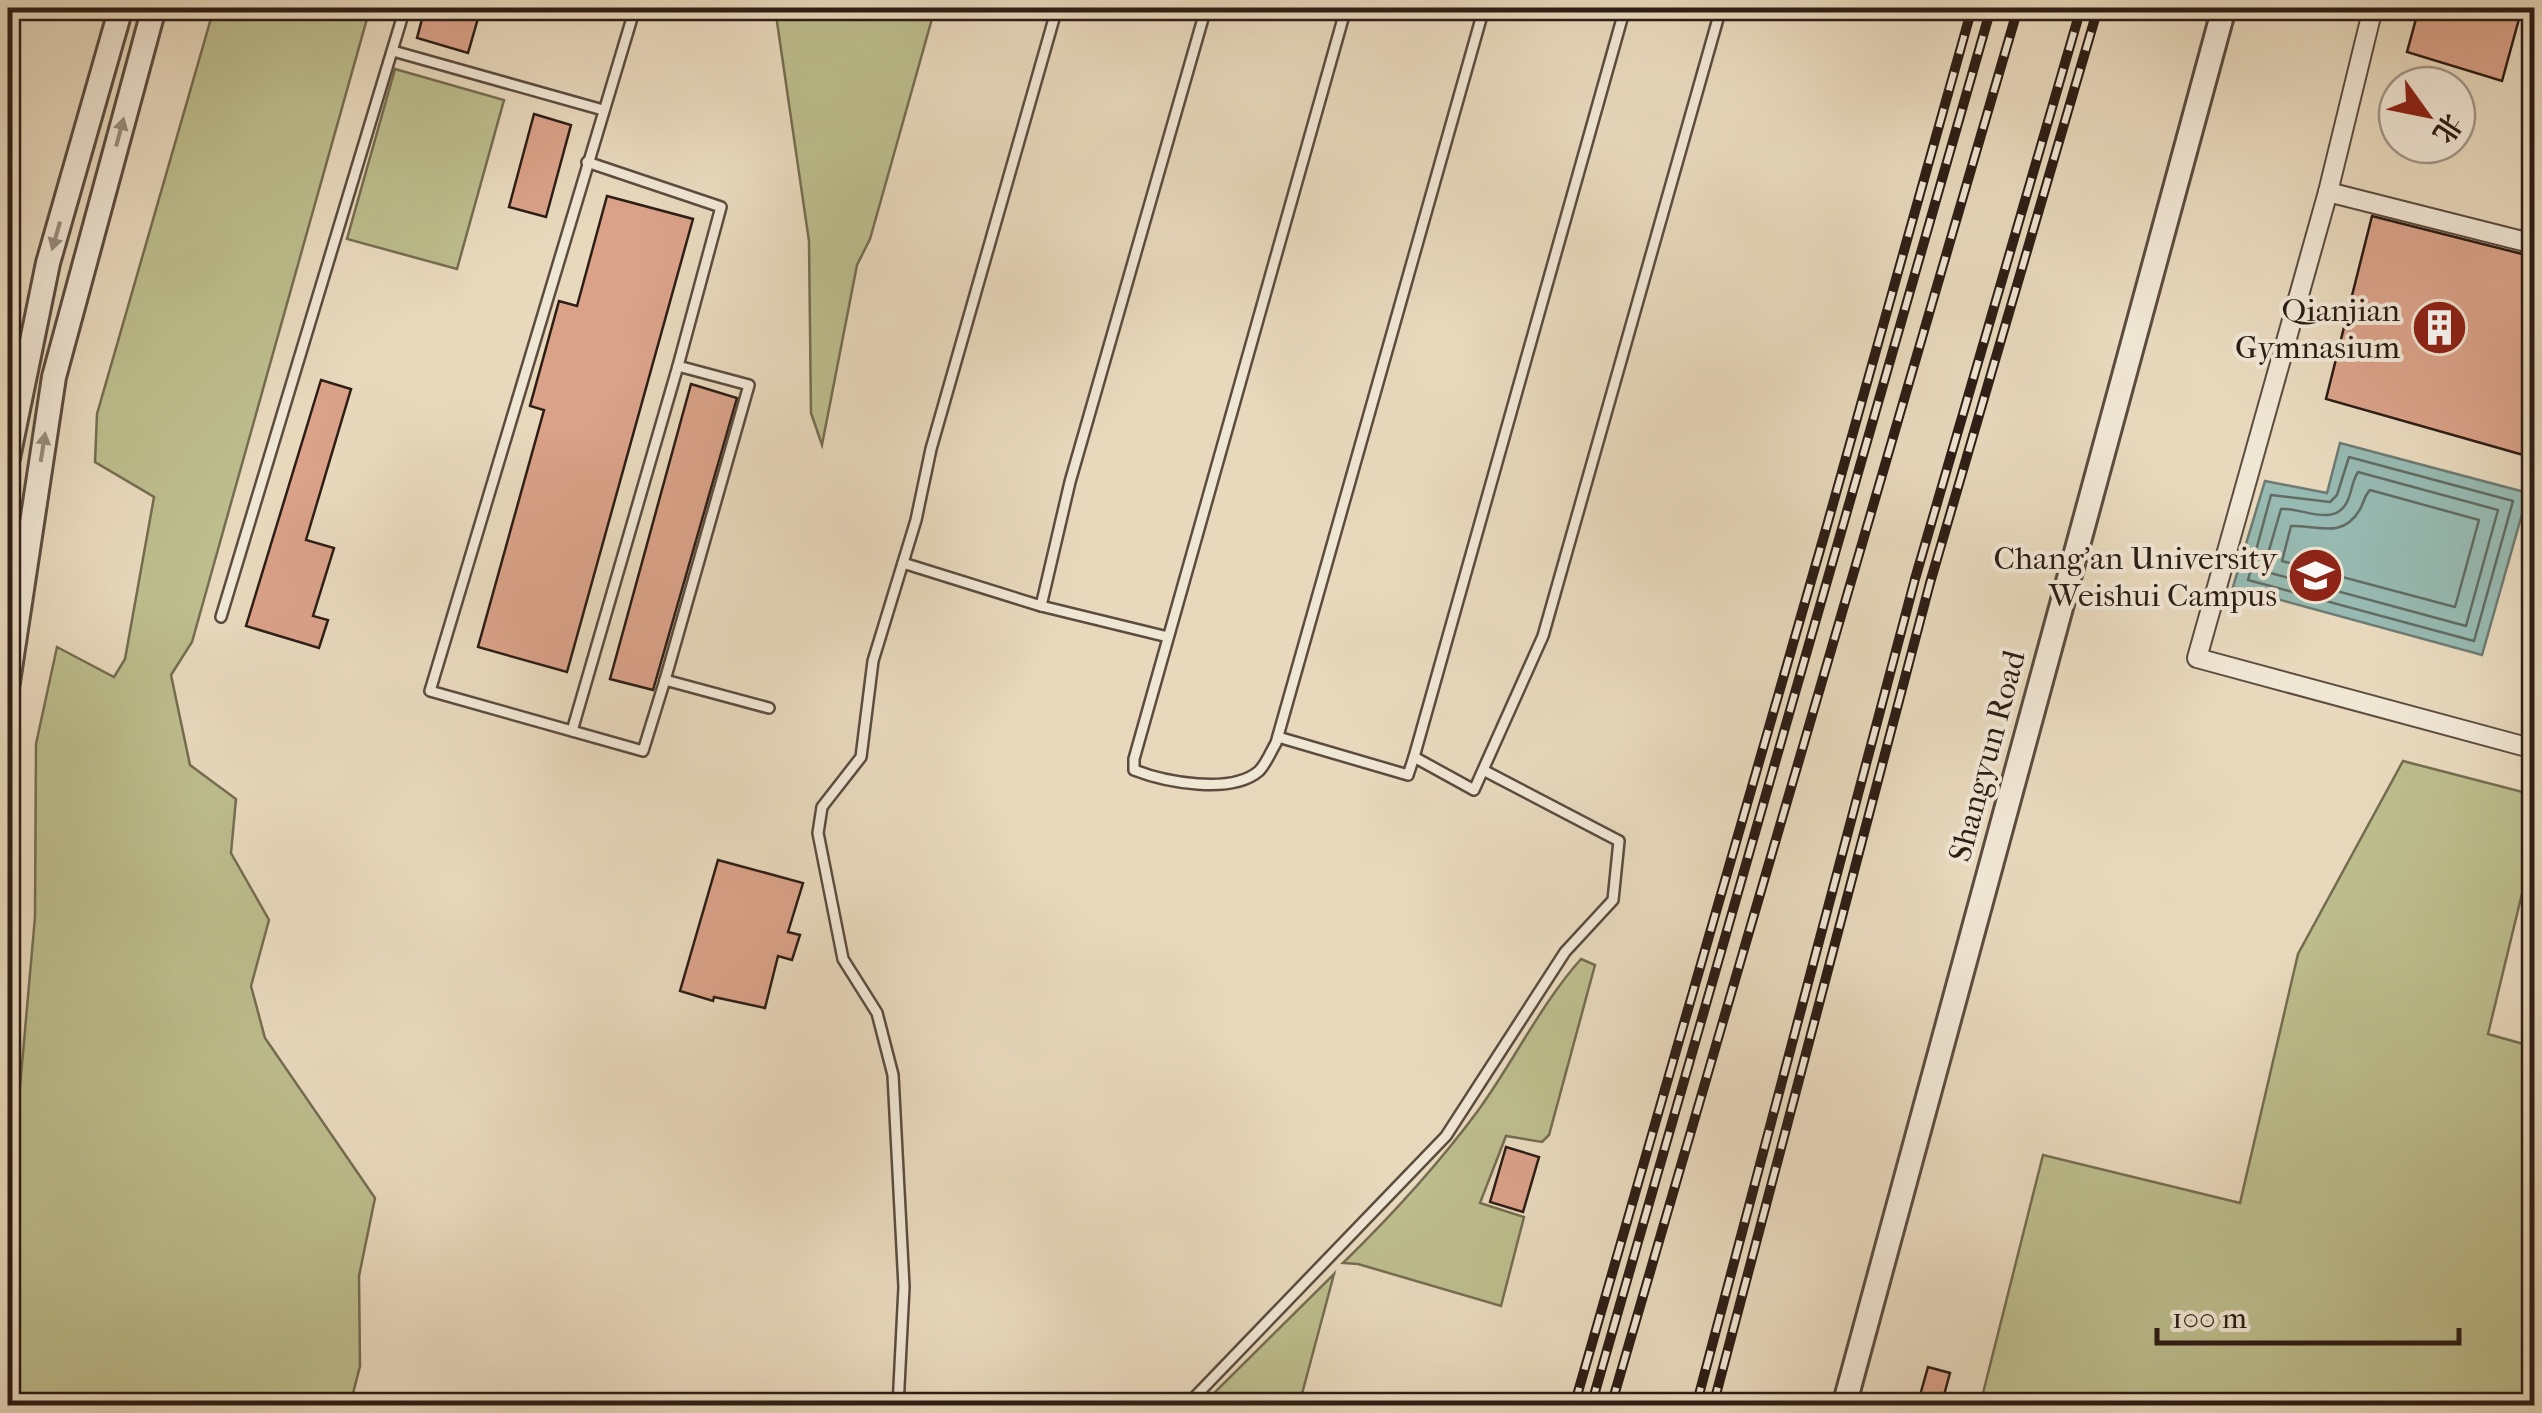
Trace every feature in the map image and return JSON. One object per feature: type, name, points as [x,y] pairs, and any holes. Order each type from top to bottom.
[{"type":"street","points":[[8,458],[48,263],[121,8]]},
{"type":"street","points":[[8,682],[54,377],[154,8]]},
{"type":"street","name":"Shangyun Road","points":[[1844,1406],[2224,8]]},
{"type":"street","points":[[2374,8],[2328,192],[2197,658],[2534,749]]},
{"type":"street","points":[[2328,192],[2534,244]]},
{"type":"lane","points":[[222,617],[405,8]]},
{"type":"lane","points":[[635,8],[430,691],[643,751],[748,385],[678,366]]},
{"type":"lane","points":[[898,1406],[904,1287],[892,1076],[877,1013],[842,959],[818,832],[822,808],[860,757],[873,661],[1057,8]]},
{"type":"lane","points":[[1041,606],[1070,482],[1206,8]]},
{"type":"lane","points":[[1346,8],[1134,759],[1134,770],[1182,784],[1235,782],[1259,771],[1278,737],[1484,8]]},
{"type":"lane","points":[[1278,737],[1408,775],[1626,8]]},
{"type":"lane","points":[[1414,757],[1474,790],[1542,636],[1721,8]]},
{"type":"lane","points":[[393,51],[603,110]]},
{"type":"lane","points":[[572,731],[721,207],[588,162]]},
{"type":"lane","points":[[903,563],[1041,606],[1168,637]]},
{"type":"lane","points":[[664,680],[769,708]]},
{"type":"lane","points":[[1186,1406],[1446,1136],[1565,952],[1612,900],[1618,840],[1485,772]]},
{"type":"green space","points":[[214,8],[370,8],[192,642],[171,675],[190,765],[236,799],[231,853],[269,920],[251,986],[265,1038],[375,1198],[359,1276],[360,1366],[350,1405],[11,1405],[8,1223],[35,917],[36,744],[57,647],[114,677],[125,659],[154,497],[95,462],[97,414]]},
{"type":"green space","points":[[775,8],[935,8],[870,239],[857,265],[822,445],[811,413],[809,241]]},
{"type":"green space","points":[[395,69],[504,100],[457,269],[347,239]]},
{"type":"green space","points":[[2403,761],[2534,795],[2534,844],[2488,1034],[2534,1047],[2534,1405],[1980,1405],[2043,1155],[2240,1203],[2298,954]]},
{"type":"green space","points":[[1581,959],[1595,965],[1549,1135],[1542,1142],[1506,1136],[1480,1203],[1524,1217],[1501,1306],[1343,1263],[1462,1132]]},
{"type":"green space","points":[[1334,1274],[1299,1405],[1202,1405]]},
{"type":"water","points":[[2340,443],[2528,493],[2482,655],[2233,587],[2265,481],[2327,493]]},
{"type":"building","points":[[425,8],[481,8],[468,53],[417,38]]},
{"type":"building","points":[[2419,8],[2522,8],[2502,81],[2477,73],[2477,65],[2450,65],[2407,52]]},
{"type":"building","points":[[534,114],[571,125],[546,217],[509,207]]},
{"type":"building","points":[[607,196],[693,219],[567,672],[478,647],[544,410],[530,406],[559,301],[577,306]]},
{"type":"building","name":"Qianjian Gymnasium","points":[[2372,216],[2534,257],[2534,458],[2326,399]]},
{"type":"building","points":[[321,380],[351,389],[306,540],[334,548],[313,616],[328,620],[319,648],[246,626]]},
{"type":"building","points":[[691,384],[737,398],[653,690],[610,679]]},
{"type":"building","points":[[718,860],[803,883],[788,932],[800,935],[792,960],[778,956],[765,1008],[714,997],[713,1001],[680,991]]},
{"type":"building","points":[[1506,1147],[1539,1157],[1523,1212],[1490,1202]]},
{"type":"building","points":[[1928,1367],[1950,1373],[1941,1406],[1917,1406]]},
{"type":"railway","points":[[1574,1406],[1972,8]]},
{"type":"railway","points":[[1591,1406],[1991,8]]},
{"type":"railway","points":[[1611,1406],[2018,8]]},
{"type":"railway","points":[[1696,1406],[1915,579],[2081,8]]},
{"type":"railway","points":[[1713,1406],[1930,583],[2098,8]]},
{"type":"place","name":"Qianjian Gymnasium","points":[[2439,328]]},
{"type":"place","name":"Chang'an University Weishui Campus","points":[[2316,576]]}]
